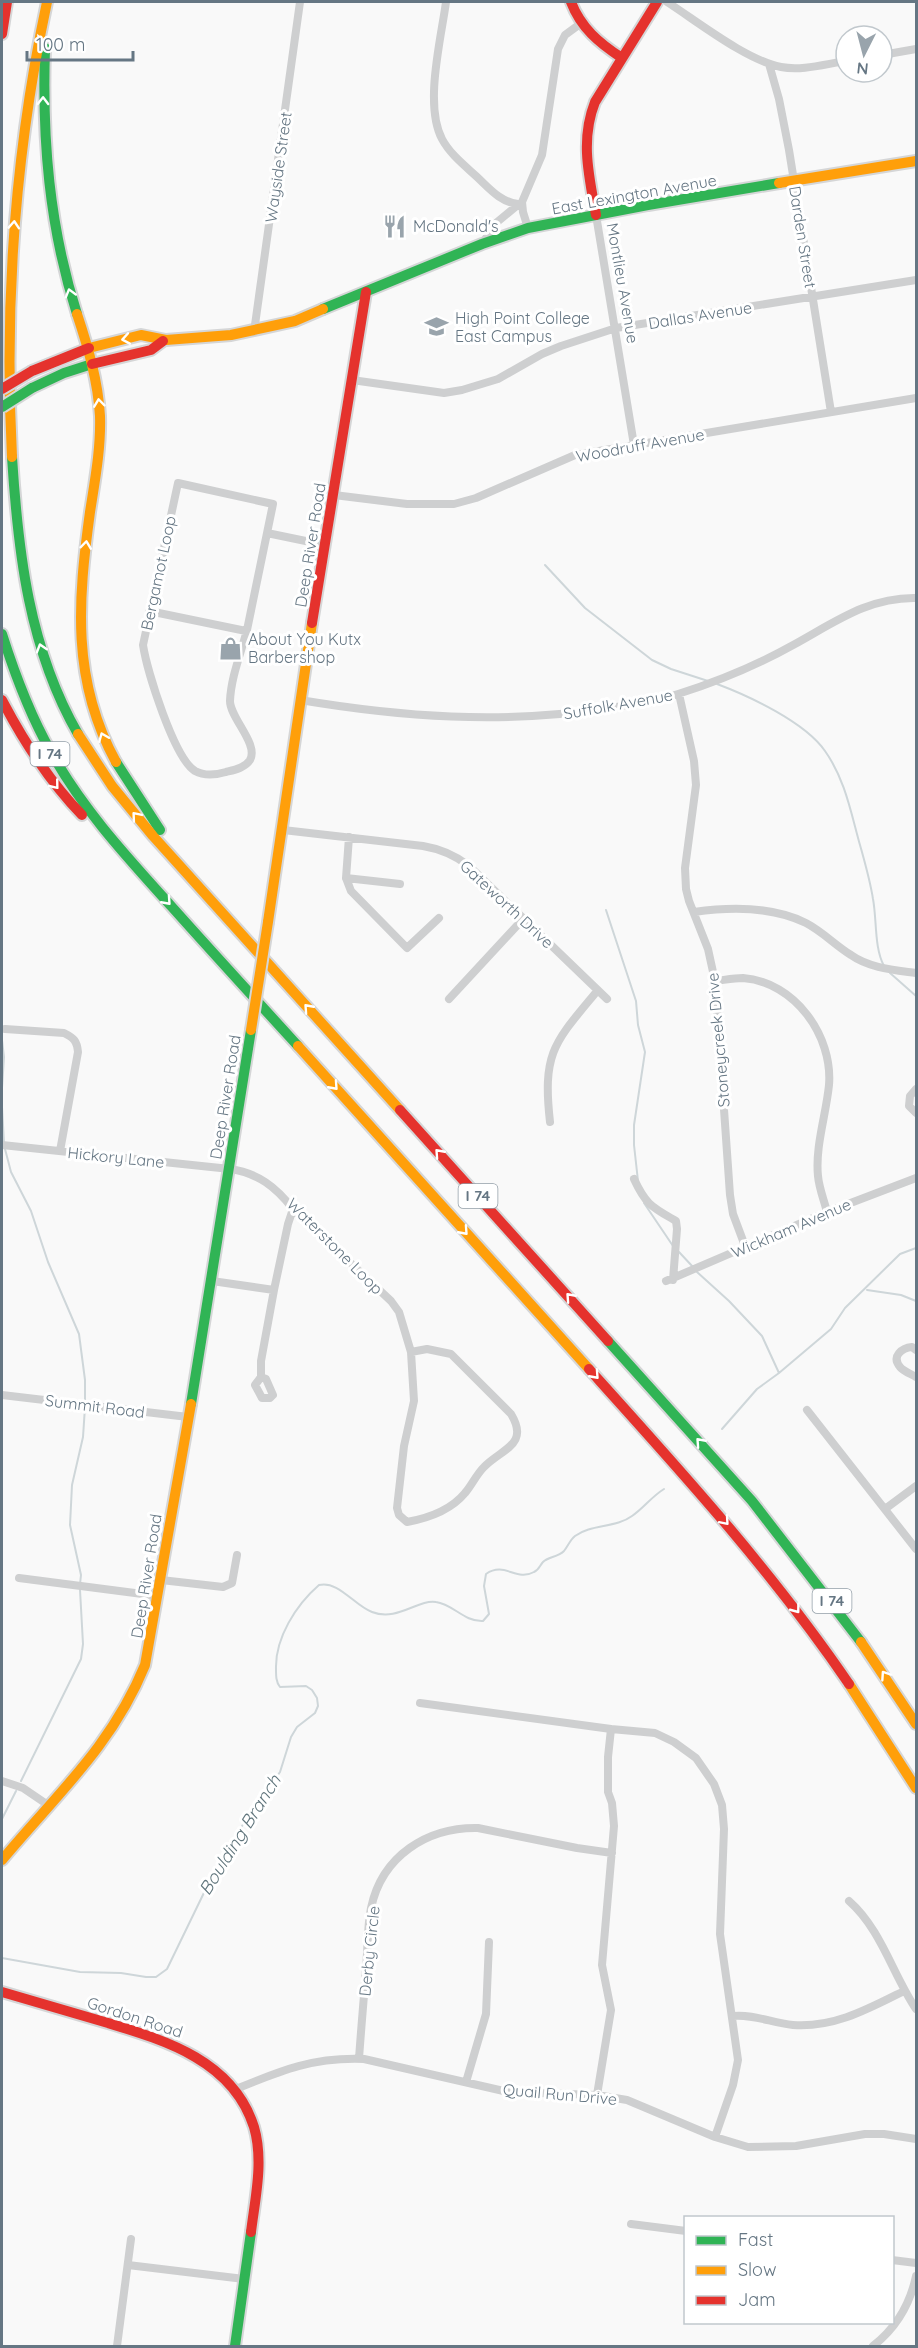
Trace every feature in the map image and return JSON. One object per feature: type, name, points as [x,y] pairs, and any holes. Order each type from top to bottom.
[{"type":"main road","points":[[2,34],[7,2]]},
{"type":"main road","points":[[571,2],[580,24],[595,40],[622,58]]},
{"type":"main road","name":"Montlieu Avenue","points":[[596,215],[586,149],[586,129],[595,102],[657,2]]},
{"type":"main road","points":[[46,3],[43,111],[46,179],[62,266],[89,348],[99,402],[100,422],[80,608],[81,647],[87,688],[105,742],[123,779],[217,907]]},
{"type":"main road","name":"I 74","points":[[46,3],[21,147],[10,309],[13,462],[19,538],[28,600],[48,670],[67,715],[91,757],[136,817],[752,1501],[844,1617],[916,1724]]},
{"type":"main road","name":"East Lexington Avenue","points":[[163,341],[254,332],[295,321],[482,243],[528,228],[916,161]]},
{"type":"main road","name":"Deep River Road","points":[[2,1860],[101,1745],[130,1702],[149,1652],[212,1281],[283,830],[300,700],[366,292]]},
{"type":"main road","points":[[2,389],[32,371],[89,348],[148,335],[163,341]]},
{"type":"main road","points":[[2,407],[32,388],[64,373],[151,350],[163,341]]},
{"type":"main road","name":"I 74","points":[[2,634],[16,682],[50,753],[78,797],[128,858],[734,1530],[823,1644],[916,1788]]},
{"type":"main road","points":[[2,700],[17,729],[50,780],[80,813],[128,858]]},
{"type":"main road","name":"Gordon Road","points":[[2,1992],[181,2047],[217,2070],[236,2090],[253,2124],[258,2159],[256,2193],[235,2346]]},
{"type":"street","name":"Wayside Street","points":[[254,332],[300,2]]},
{"type":"street","points":[[446,2],[433,97],[436,123],[448,148],[501,199],[520,203]]},
{"type":"street","points":[[668,2],[747,53],[769,64],[794,68],[834,63]]},
{"type":"street","points":[[482,243],[502,218],[520,203],[542,155],[559,44],[565,35],[580,24]]},
{"type":"street","points":[[894,53],[916,49]]},
{"type":"street","name":"Darden Street","points":[[769,64],[779,99],[794,181],[831,411]]},
{"type":"street","points":[[501,199],[502,218]]},
{"type":"street","points":[[520,203],[528,228]]},
{"type":"street","name":"Montlieu Avenue","points":[[596,215],[634,445]]},
{"type":"street","name":"Dallas Avenue","points":[[352,380],[444,393],[462,390],[498,379],[561,346],[616,328],[916,280]]},
{"type":"street","name":"Woodruff Avenue","points":[[334,495],[407,504],[454,504],[476,498],[575,455],[916,398]]},
{"type":"street","name":"Bergamot Loop","points":[[178,483],[273,504],[230,703],[251,750],[250,759],[245,765],[217,775],[195,771],[185,762],[146,666],[143,645],[149,611],[178,483]]},
{"type":"street","points":[[267,533],[325,545]]},
{"type":"street","name":"Suffolk Avenue","points":[[300,700],[438,717],[481,719],[584,712],[638,704],[679,694],[726,676],[794,645],[848,613],[890,600],[916,598]]},
{"type":"street","points":[[149,611],[246,631]]},
{"type":"street","name":"Stoneycreek Drive","points":[[679,694],[694,761],[696,785],[685,868],[686,889],[708,949],[716,981],[730,1195],[733,1214],[745,1246]]},
{"type":"street","name":"Gateworth Drive","points":[[283,830],[423,846],[450,853],[469,866],[607,999]]},
{"type":"street","points":[[349,837],[346,878],[351,891],[407,948],[439,918]]},
{"type":"street","points":[[346,878],[400,884]]},
{"type":"street","points":[[694,912],[721,908],[782,914],[826,934],[851,956],[877,967],[916,973]]},
{"type":"street","points":[[449,999],[524,918]]},
{"type":"street","points":[[716,981],[743,978],[773,988],[800,1006],[819,1032],[827,1052],[829,1072],[818,1176],[827,1212]]},
{"type":"street","points":[[550,1122],[547,1085],[551,1055],[562,1034],[598,990]]},
{"type":"street","points":[[5,1029],[64,1033],[73,1037],[77,1044],[78,1052],[60,1151]]},
{"type":"street","points":[[916,1089],[910,1096],[909,1106],[916,1113]]},
{"type":"street","name":"Hickory Lane","points":[[2,1145],[230,1168]]},
{"type":"street","name":"Waterstone Loop","points":[[230,1168],[260,1177],[282,1194],[293,1209],[399,1312],[411,1352],[414,1401],[404,1446],[397,1508],[399,1515],[408,1522],[428,1518],[447,1509],[465,1494],[476,1475],[486,1464],[509,1449],[517,1433],[516,1422],[511,1414],[451,1354],[427,1349],[411,1352]]},
{"type":"street","name":"Wickham Avenue","points":[[634,1179],[643,1200],[676,1221],[678,1228],[669,1280],[827,1212],[916,1178]]},
{"type":"street","points":[[261,1377],[261,1361],[274,1290],[293,1209]]},
{"type":"street","points":[[212,1281],[274,1290]]},
{"type":"street","points":[[916,1350],[912,1347],[902,1349],[897,1361],[901,1368],[916,1377]]},
{"type":"street","name":"Summit Road","points":[[2,1395],[188,1417]]},
{"type":"street","points":[[807,1410],[916,1549]]},
{"type":"street","points":[[885,1509],[916,1486]]},
{"type":"street","points":[[161,1580],[223,1587],[232,1583],[237,1555]]},
{"type":"street","points":[[20,1578],[158,1596]]},
{"type":"street","points":[[420,1703],[655,1733],[674,1742],[696,1758],[714,1784],[722,1805],[724,1829],[720,1934],[733,2016],[737,2068],[715,2137]]},
{"type":"street","points":[[597,2095],[611,2010],[602,1965],[612,1853],[613,1815],[608,1792],[608,1757],[612,1729]]},
{"type":"street","points":[[2,1781],[23,1788],[48,1805]]},
{"type":"street","name":"Derby Circle","points":[[359,2059],[371,1910],[383,1876],[404,1851],[431,1835],[463,1828],[490,1830],[612,1853]]},
{"type":"street","points":[[849,1901],[860,1911],[916,2009]]},
{"type":"street","points":[[466,2082],[486,2014],[489,1942]]},
{"type":"street","points":[[733,2016],[745,2015],[793,2025],[825,2023],[855,2015],[904,1991]]},
{"type":"street","name":"Quail Run Drive","points":[[236,2090],[304,2063],[359,2059],[403,2066],[508,2092],[597,2095],[627,2100],[715,2137],[760,2148],[796,2146],[865,2134],[884,2134],[916,2139]]},
{"type":"street","points":[[631,2224],[684,2231]]},
{"type":"street","points":[[117,2346],[130,2239]]},
{"type":"street","points":[[894,2260],[916,2263]]},
{"type":"street","points":[[128,2265],[243,2279]]},
{"type":"street","points":[[873,2346],[897,2323],[908,2305],[916,2276]]},
{"type":"waterway","points":[[545,565],[585,608],[652,660],[708,681]]},
{"type":"waterway","points":[[717,684],[745,695],[790,720],[816,740],[832,762],[847,796],[867,872],[872,892],[879,950],[884,966]]},
{"type":"waterway","points":[[606,910],[636,1001],[638,1025],[645,1052],[634,1125],[638,1181]]},
{"type":"waterway","points":[[890,973],[916,996]]},
{"type":"waterway","points":[[2,1040],[4,1057],[2,1088]]},
{"type":"waterway","points":[[2,1107],[4,1143]]},
{"type":"waterway","points":[[5,1149],[11,1172],[31,1211],[48,1262],[79,1334],[85,1380],[85,1407],[83,1437],[72,1485],[70,1525],[81,1575],[80,1584]]},
{"type":"waterway","points":[[644,1203],[673,1246]]},
{"type":"waterway","name":"Boulding Branch","points":[[722,1429],[757,1389],[831,1329],[845,1308],[900,1254],[916,1248]]},
{"type":"waterway","points":[[679,1252],[693,1267]]},
{"type":"waterway","points":[[697,1272],[762,1336],[779,1373]]},
{"type":"waterway","points":[[867,1290],[901,1295],[916,1301]]},
{"type":"waterway","name":"Boulding Branch","points":[[2,1958],[80,1972],[121,1973],[146,1977],[156,1977],[167,1969],[215,1870],[242,1826],[280,1772],[291,1737],[297,1727],[315,1713],[318,1706],[317,1698],[306,1686],[280,1687],[276,1669],[279,1646],[288,1623],[302,1602],[319,1585],[333,1586],[366,1609],[381,1614],[390,1614],[436,1602],[470,1619],[483,1621],[489,1614],[484,1586],[486,1574],[499,1570],[522,1575],[534,1572],[545,1560],[564,1551],[572,1539],[581,1532],[626,1520],[664,1489]]},
{"type":"waterway","points":[[21,1781],[81,1659],[83,1644],[80,1590]]},
{"type":"waterway","points":[[2,1819],[16,1791]]},
{"type":"traffic: fast","points":[[45,48],[45,116],[49,182],[60,248],[77,314]]},
{"type":"traffic: fast","points":[[323,309],[482,244],[528,228],[779,183]]},
{"type":"traffic: fast","points":[[32,388],[64,373],[92,364]]},
{"type":"traffic: fast","points":[[2,407],[32,388]]},
{"type":"traffic: fast","points":[[12,457],[23,564],[37,634],[61,702],[78,734]]},
{"type":"traffic: fast","points":[[2,634],[36,724],[77,794],[139,870],[298,1046]]},
{"type":"traffic: fast","points":[[116,762],[160,830]]},
{"type":"traffic: fast","points":[[191,1404],[251,1030]]},
{"type":"traffic: fast","points":[[608,1341],[752,1501],[861,1642]]},
{"type":"traffic: fast","points":[[235,2346],[251,2232]]},
{"type":"traffic: slow","points":[[12,457],[10,342],[14,228],[27,115],[47,2]]},
{"type":"traffic: slow","points":[[779,183],[916,161]]},
{"type":"traffic: slow","points":[[89,348],[141,335],[166,340],[231,335],[295,321],[323,309]]},
{"type":"traffic: slow","points":[[77,314],[92,364],[100,416],[99,452],[83,577],[82,639],[91,701],[101,731],[116,762]]},
{"type":"traffic: slow","points":[[268,922],[312,623]]},
{"type":"traffic: slow","points":[[78,734],[112,786],[153,836],[400,1110]]},
{"type":"traffic: slow","points":[[251,1030],[268,922]]},
{"type":"traffic: slow","points":[[298,1046],[589,1369]]},
{"type":"traffic: slow","points":[[2,1860],[99,1745],[132,1694],[145,1665],[191,1404]]},
{"type":"traffic: slow","points":[[861,1642],[916,1724]]},
{"type":"traffic: slow","points":[[849,1684],[916,1788]]},
{"type":"traffic: jam","points":[[2,34],[7,2]]},
{"type":"traffic: jam","points":[[571,2],[585,27],[606,47],[622,58]]},
{"type":"traffic: jam","points":[[596,215],[587,158],[590,116],[595,102],[657,2]]},
{"type":"traffic: jam","points":[[312,623],[366,292]]},
{"type":"traffic: jam","points":[[92,364],[151,350],[163,341]]},
{"type":"traffic: jam","points":[[32,371],[89,348]]},
{"type":"traffic: jam","points":[[2,389],[32,371]]},
{"type":"traffic: jam","points":[[2,700],[38,761],[82,815]]},
{"type":"traffic: jam","points":[[400,1110],[608,1341]]},
{"type":"traffic: jam","points":[[589,1369],[757,1561],[849,1684]]},
{"type":"traffic: jam","points":[[2,1992],[130,2030],[175,2046],[214,2070],[231,2085],[244,2104],[257,2140],[258,2180],[251,2232]]},
{"type":"place","name":"McDonald's","points":[[395,226]]},
{"type":"place","name":"High Point College East Campus","points":[[437,327]]},
{"type":"place","name":"About You Kutx Barbershop","points":[[230,648]]}]
